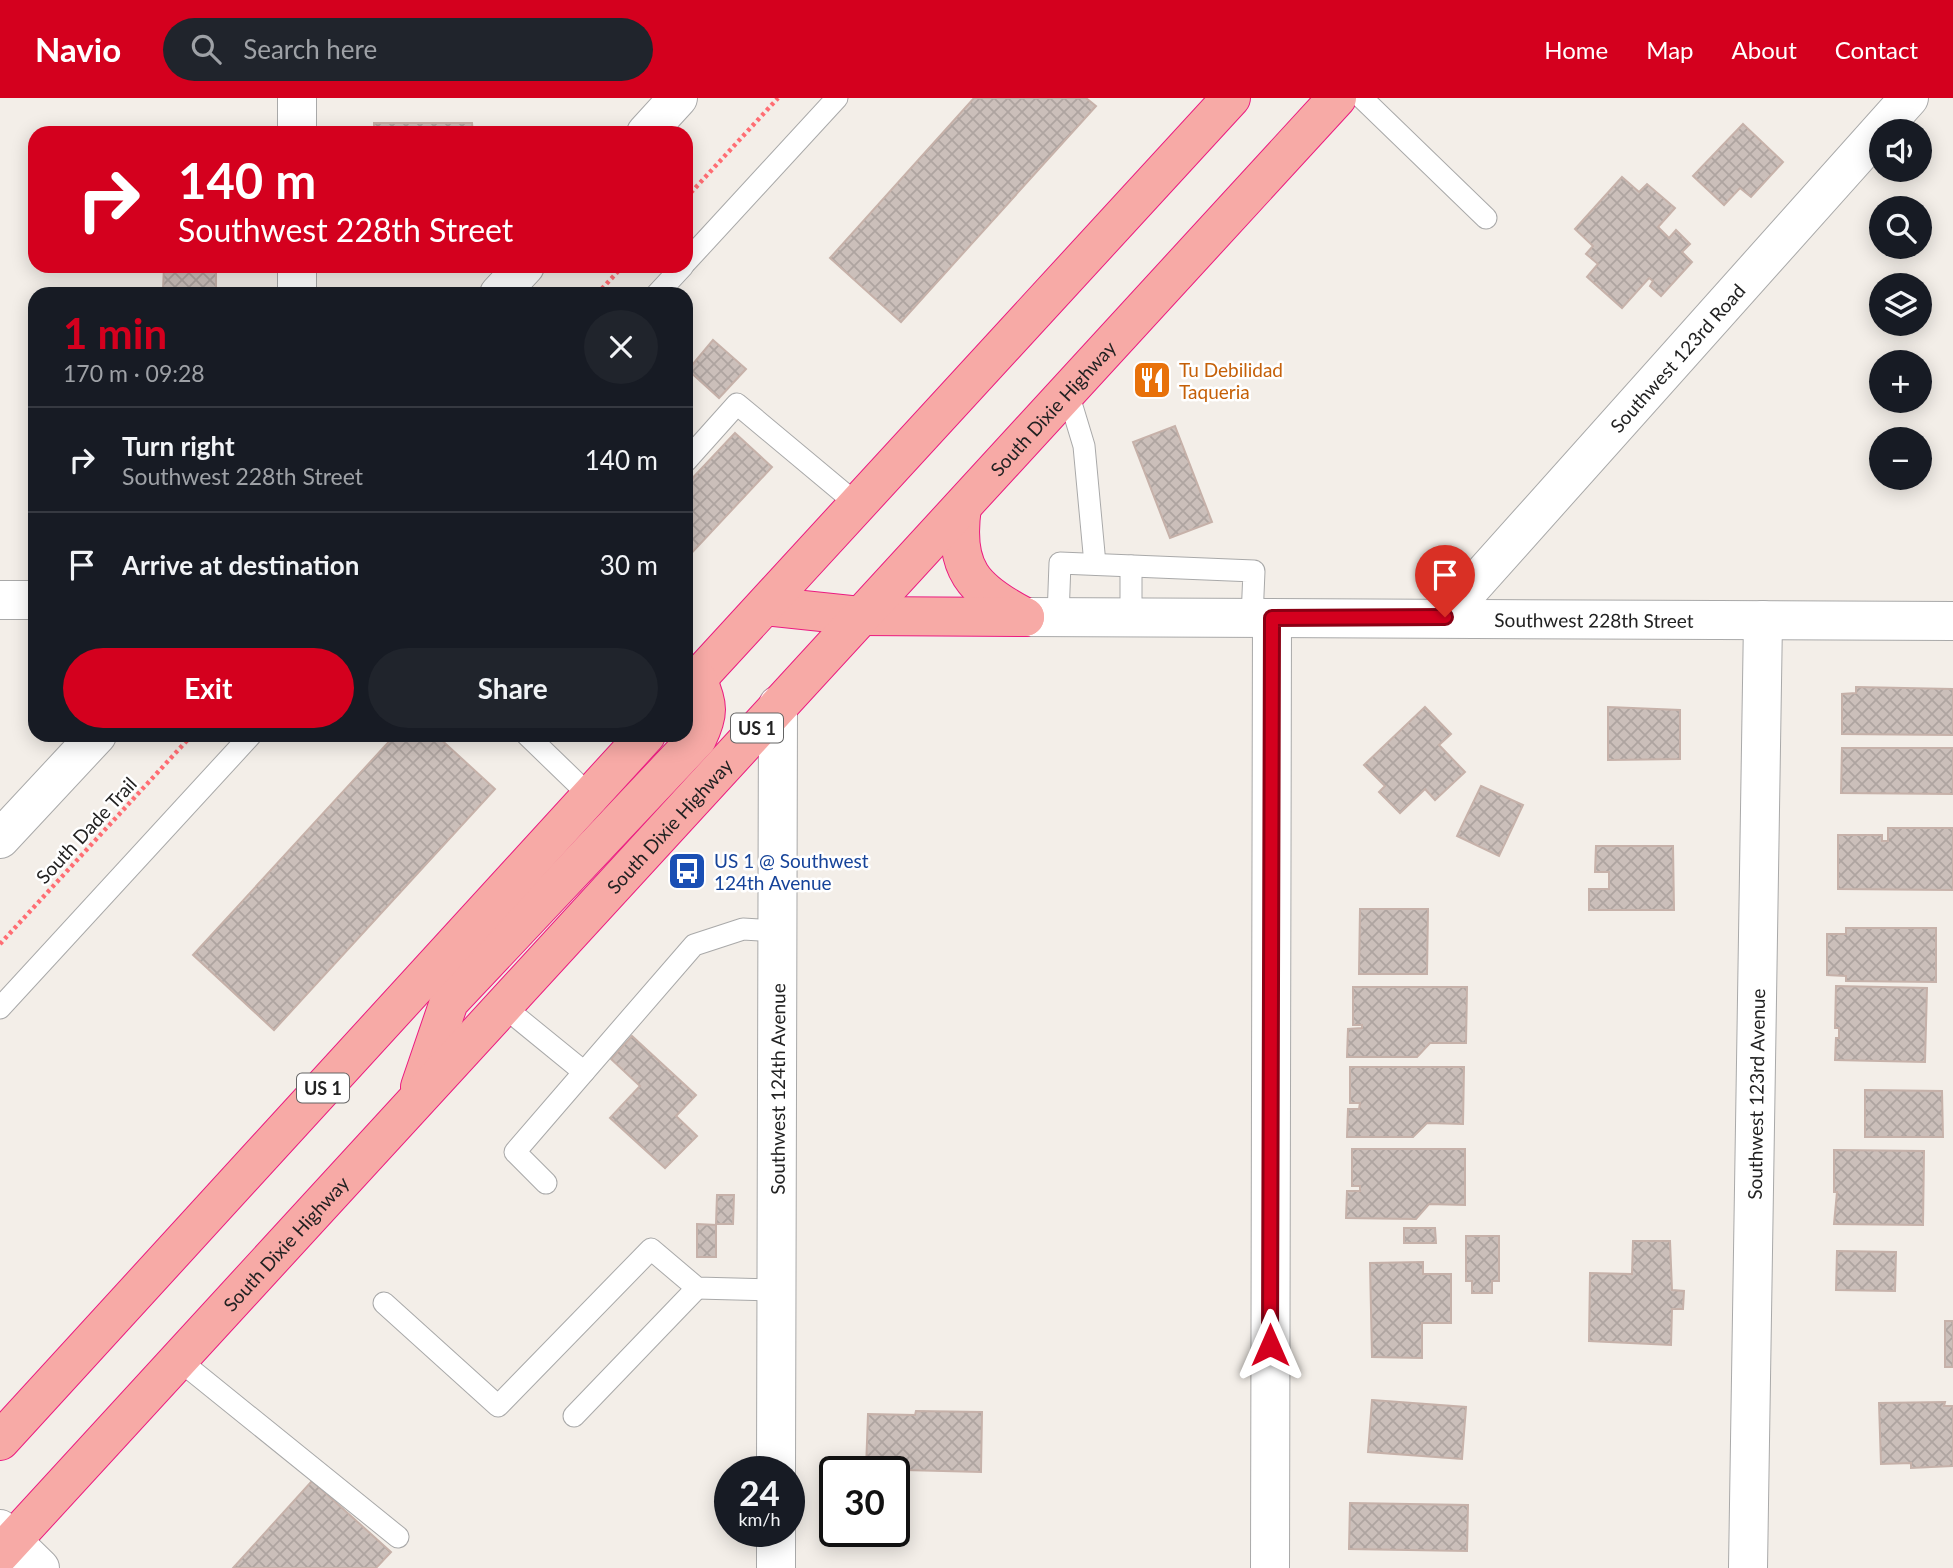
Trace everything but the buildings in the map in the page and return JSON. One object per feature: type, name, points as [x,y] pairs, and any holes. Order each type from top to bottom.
[{"type":"highway","name":"South Dixie Highway","points":[[4,1542],[179,1360],[1337,98]]},
{"type":"highway","points":[[693,684],[858,505],[1216,103]]},
{"type":"highway","points":[[962,507],[958,533],[968,571],[990,599],[1042,617]]},
{"type":"highway","points":[[765,606],[859,616],[1042,617]]},
{"type":"highway","points":[[415,1102],[449,1002],[697,739],[707,718],[705,696],[693,686]]},
{"type":"highway","name":"US 1","points":[[0,1441],[640,742]]},
{"type":"street","points":[[297,126],[298,98]]},
{"type":"street","points":[[652,126],[678,98]]},
{"type":"street","name":"Southwest 123rd Road","points":[[1445,617],[1909,98]]},
{"type":"street","points":[[506,287],[518,273]]},
{"type":"street","points":[[0,600],[28,600]]},
{"type":"street","name":"Southwest 228th Street","points":[[1042,617],[1953,621]]},
{"type":"street","points":[[1262,618],[1270,1568]]},
{"type":"street","name":"Southwest 123rd Avenue","points":[[1748,1568],[1763,620]]},
{"type":"street","name":"Southwest 124th Avenue","points":[[776,1456],[778,705]]},
{"type":"street","points":[[0,839],[90,742]]},
{"type":"street","points":[[4,1542],[40,1568]]},
{"type":"street","points":[[776,1547],[776,1568]]},
{"type":"lane","points":[[693,254],[837,98]]},
{"type":"lane","points":[[1362,98],[1486,218]]},
{"type":"lane","points":[[663,287],[676,273]]},
{"type":"lane","points":[[1068,393],[1084,446],[1095,565]]},
{"type":"lane","points":[[693,453],[737,404],[858,505]]},
{"type":"lane","points":[[1042,617],[1060,563],[1254,571],[1262,618]]},
{"type":"lane","points":[[1131,566],[1131,617]]},
{"type":"lane","points":[[0,1008],[245,742]]},
{"type":"lane","points":[[534,742],[590,796]]},
{"type":"lane","points":[[546,1183],[515,1152],[694,945],[743,929],[778,931]]},
{"type":"lane","points":[[503,1006],[584,1072]]},
{"type":"lane","points":[[384,1303],[498,1406],[651,1250],[697,1288],[777,1290]]},
{"type":"lane","points":[[574,1416],[697,1288]]},
{"type":"lane","points":[[179,1360],[267,1444],[398,1537]]},
{"type":"path","points":[[693,190],[778,98]]},
{"type":"path","points":[[604,287],[616,273]]},
{"type":"path","name":"South Dade Trail","points":[[0,944],[186,742]]},
{"type":"place","name":"Tu Debilidad Taqueria","points":[[1152,380]]},
{"type":"place","name":"US 1 @ Southwest 124th Avenue","points":[[687,871]]},
{"type":"route","points":[[1270,1345],[1272,618],[1445,617]]}]
